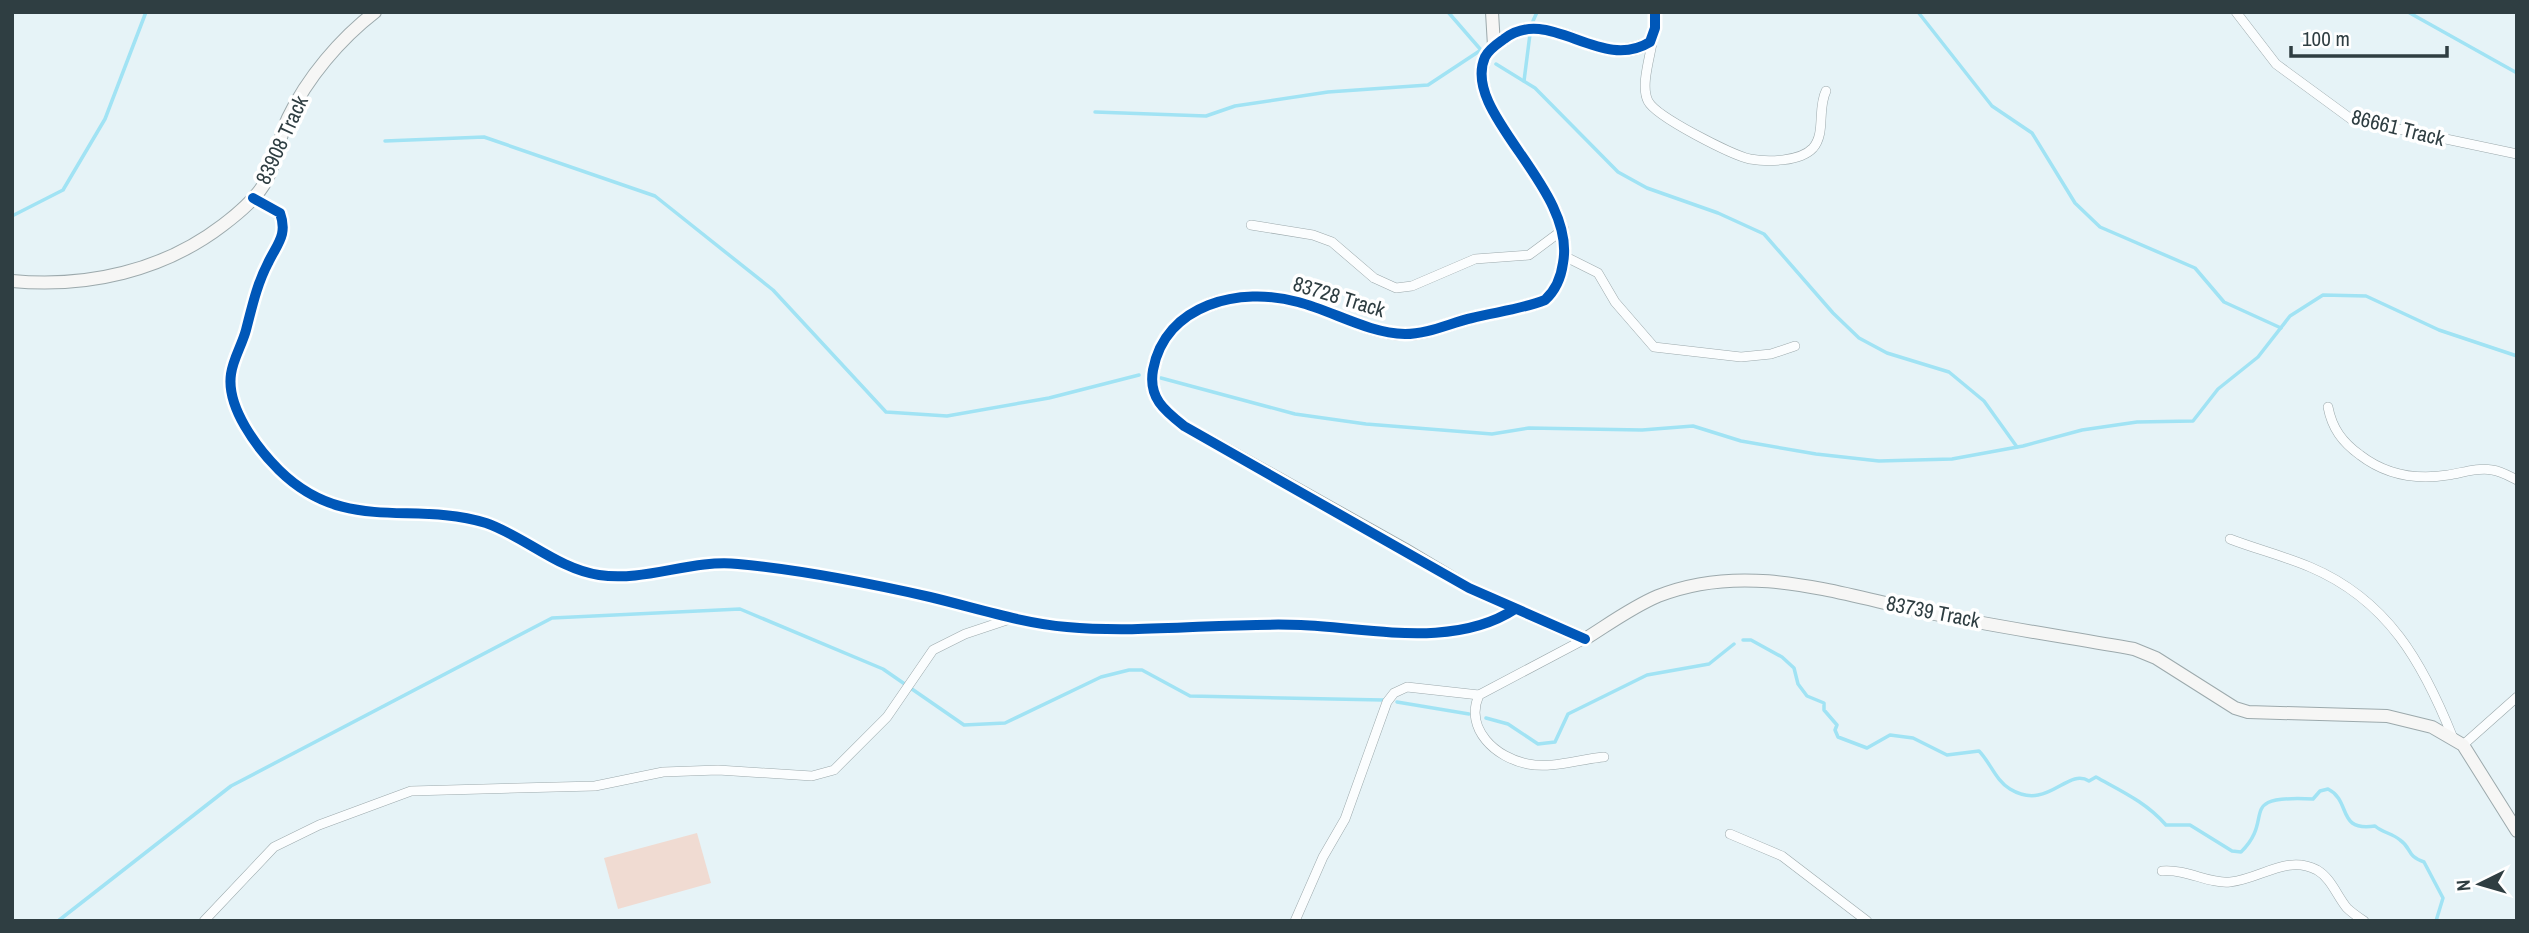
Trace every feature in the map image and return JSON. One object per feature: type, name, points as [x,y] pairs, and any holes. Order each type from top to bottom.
[{"type":"street","name":"83908 Track","points":[[12,281],[53,283],[97,278],[158,262],[209,237],[253,198],[267,180],[296,103],[338,44],[375,12]]},
{"type":"street","points":[[1492,12],[1494,46]]},
{"type":"street","points":[[1654,12],[1646,98],[1651,106],[1687,131],[1744,157],[1787,158],[1810,151],[1818,140],[1826,92]]},
{"type":"street","name":"86661 Track","points":[[2236,12],[2276,64],[2351,120],[2517,154]]},
{"type":"street","points":[[1494,46],[1509,34],[1533,27],[1616,51],[1642,47],[1653,36]]},
{"type":"street","name":"83728 Track","points":[[1494,46],[1483,66],[1486,91],[1502,127],[1550,198],[1564,229],[1564,256],[1556,288],[1545,300],[1419,333],[1384,331],[1279,298],[1218,302],[1178,321],[1160,346],[1152,375],[1156,401],[1184,426],[1395,544],[1436,570],[1515,609],[1585,639]]},
{"type":"street","points":[[253,198],[280,214],[284,234],[259,283],[231,374],[231,384],[241,418],[280,471],[309,492],[342,507],[374,514],[426,513],[486,523],[593,574],[636,576],[716,563],[737,564],[802,572],[926,596],[1013,618],[1089,628],[1266,624],[1448,632],[1479,626],[1515,609]]},
{"type":"street","points":[[1251,225],[1313,235],[1332,242],[1374,278],[1396,288],[1412,286],[1475,259],[1529,254],[1564,229]]},
{"type":"street","points":[[1564,256],[1598,273],[1615,302],[1654,347],[1741,357],[1771,354],[1795,346]]},
{"type":"street","points":[[2328,407],[2332,425],[2347,444],[2365,459],[2391,472],[2436,477],[2484,469],[2500,472],[2517,480]]},
{"type":"street","points":[[2230,539],[2309,567],[2363,598],[2402,638],[2428,678],[2458,741],[2517,831]]},
{"type":"street","name":"83739 Track","points":[[1479,695],[1585,639],[1632,608],[1686,587],[1730,581],[1782,582],[1963,620],[2134,649],[2156,658],[2235,708],[2248,712],[2387,716],[2415,721],[2458,741]]},
{"type":"street","points":[[204,921],[274,848],[319,825],[411,791],[595,786],[641,775],[718,769],[792,776],[822,774],[844,762],[887,717],[933,650],[965,634],[1013,618]]},
{"type":"street","points":[[1295,921],[1323,857],[1345,818],[1387,702],[1394,693],[1407,687],[1479,695],[1476,704],[1476,726],[1482,736],[1504,755],[1529,765],[1604,757]]},
{"type":"street","points":[[2458,741],[2517,697]]},
{"type":"street","points":[[1730,834],[1782,856],[1867,921]]},
{"type":"street","points":[[2162,871],[2185,871],[2231,882],[2264,874],[2282,865],[2301,864],[2322,873],[2346,906],[2364,921]]},
{"type":"shaded area","points":[[697,833],[711,883],[618,909],[604,858]]},
{"type":"waterway","points":[[12,216],[63,190],[105,119],[146,12]]},
{"type":"waterway","points":[[1095,112],[1206,116],[1235,106],[1328,92],[1428,85],[1481,50],[1448,12]]},
{"type":"waterway","points":[[1533,21],[1537,12]]},
{"type":"waterway","points":[[1918,12],[1992,106],[2032,133],[2075,203],[2100,227],[2195,268],[2224,302],[2281,328]]},
{"type":"waterway","points":[[2408,12],[2517,73]]},
{"type":"waterway","points":[[1524,81],[1530,34]]},
{"type":"waterway","points":[[1496,64],[1535,88],[1618,172],[1647,188],[1718,213],[1764,234],[1833,313],[1859,338],[1887,353],[1949,372],[1984,401],[2017,447]]},
{"type":"waterway","points":[[385,141],[484,137],[655,196],[773,290],[886,412],[947,416],[1049,398],[1139,375]]},
{"type":"waterway","points":[[1161,378],[1295,414],[1366,424],[1492,434],[1529,428],[1642,430],[1693,426],[1741,441],[1816,454],[1879,461],[1952,459],[2023,446],[2082,430],[2137,422],[2193,421],[2218,389],[2258,357],[2290,316],[2323,295],[2366,296],[2439,330],[2517,356]]},
{"type":"waterway","points":[[58,921],[231,786],[552,618],[740,609],[883,669],[964,725],[1005,723],[1101,677],[1129,670],[1142,670],[1190,696],[1383,700]]},
{"type":"waterway","points":[[1743,640],[1751,640],[1782,657],[1794,668],[1798,684],[1807,696],[1824,703],[1824,710],[1837,725],[1835,730],[1838,737],[1867,748],[1890,735],[1913,738],[1947,755],[1979,751],[2005,786],[2023,795],[2046,793],[2073,780],[2081,778],[2089,781],[2096,777],[2142,803],[2166,825],[2190,825],[2232,851],[2241,852],[2251,840],[2260,811],[2265,805],[2288,799],[2313,799],[2320,791],[2328,789],[2340,801],[2349,820],[2363,827],[2375,826],[2394,836],[2404,843],[2414,857],[2424,862],[2443,898],[2436,921]]},
{"type":"waterway","points":[[1486,718],[1508,724],[1538,744],[1555,742],[1568,714],[1647,675],[1709,664],[1734,644]]},
{"type":"waterway","points":[[1397,702],[1469,714]]},
{"type":"cycle path","points":[[1585,639],[1469,588],[1184,426],[1165,409],[1156,396],[1152,380],[1153,370],[1160,347],[1173,329],[1189,315],[1208,305],[1230,299],[1276,298],[1298,302],[1364,326],[1405,334],[1431,330],[1545,300],[1555,288],[1561,274],[1563,235],[1553,207],[1538,180],[1502,127],[1489,102],[1482,79],[1485,57],[1504,39],[1521,30],[1539,29],[1612,50],[1631,49],[1650,42],[1655,28],[1655,12]]},
{"type":"cycle path","points":[[253,198],[280,213],[283,227],[261,279],[234,363],[231,374],[233,400],[245,426],[270,461],[304,490],[329,502],[354,509],[431,514],[486,523],[569,566],[599,575],[634,576],[720,563],[738,564],[859,582],[1016,619],[1067,627],[1125,629],[1301,625],[1383,632],[1439,632],[1466,629],[1515,609]]}]
